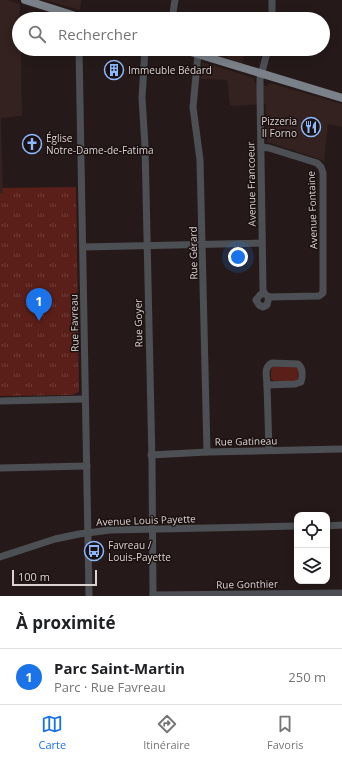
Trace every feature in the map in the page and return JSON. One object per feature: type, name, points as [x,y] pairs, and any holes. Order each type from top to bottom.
[{"type":"main road","points":[[25,0],[61,12]]},
{"type":"main road","points":[[204,56],[342,98]]},
{"type":"street","points":[[173,12],[174,0]]},
{"type":"street","points":[[272,0],[272,12]]},
{"type":"street","name":"Rue Favreau","points":[[79,56],[89,596]]},
{"type":"street","name":"Rue Goyer","points":[[145,56],[142,98],[145,146],[153,596]]},
{"type":"street","name":"Rue Gérard","points":[[198,56],[193,107],[200,160],[208,452]]},
{"type":"street","name":"Avenue Francoeur","points":[[266,56],[260,80],[262,243],[267,295]]},
{"type":"street","name":"Avenue Fontaine","points":[[261,147],[269,148],[317,163],[321,167],[323,177],[323,293],[319,296],[267,295]]},
{"type":"street","points":[[83,247],[262,243]]},
{"type":"street","points":[[267,385],[298,384],[302,379],[301,366],[296,363],[270,364],[266,368],[269,450]]},
{"type":"street","points":[[0,401],[85,399]]},
{"type":"street","name":"Rue Gatineau","points":[[151,455],[269,450],[342,449]]},
{"type":"street","points":[[0,468],[87,466]]},
{"type":"street","points":[[330,526],[342,525]]},
{"type":"street","name":"Avenue Louis Payette","points":[[0,557],[49,540],[88,532],[152,528],[294,526]]},
{"type":"street","name":"Rue Gonthier","points":[[153,596],[342,593]]},
{"type":"shaded area","points":[[0,0],[7,0],[20,4],[20,12],[12,12],[12,56],[21,56],[22,116],[1,118],[3,193],[0,193]]},
{"type":"shaded area","points":[[44,0],[81,0],[80,10]]},
{"type":"shaded area","points":[[227,56],[244,56],[242,63],[227,58]]},
{"type":"shaded area","points":[[202,62],[254,78],[254,83],[267,86],[270,83],[342,104],[342,127],[328,124],[324,162],[320,159],[267,142],[266,104],[230,106],[227,80],[201,79]]},
{"type":"green space","points":[[76,187],[79,391],[72,395],[0,396],[0,193],[3,193],[2,188]]},
{"type":"green space","points":[[296,366],[299,369],[298,378],[296,381],[274,381],[271,379],[272,367]]},
{"type":"place","name":"Immeuble Bédard","points":[[114,70]]},
{"type":"place","name":"Pizzeria Il Forno","points":[[311,127]]},
{"type":"place","name":"Église Notre-Dame-de-Fatima","points":[[32,144]]},
{"type":"place","name":"Parc Saint-Martin","points":[[39,321]]},
{"type":"place","name":"Favreau / Louis-Payette","points":[[94,551]]}]
